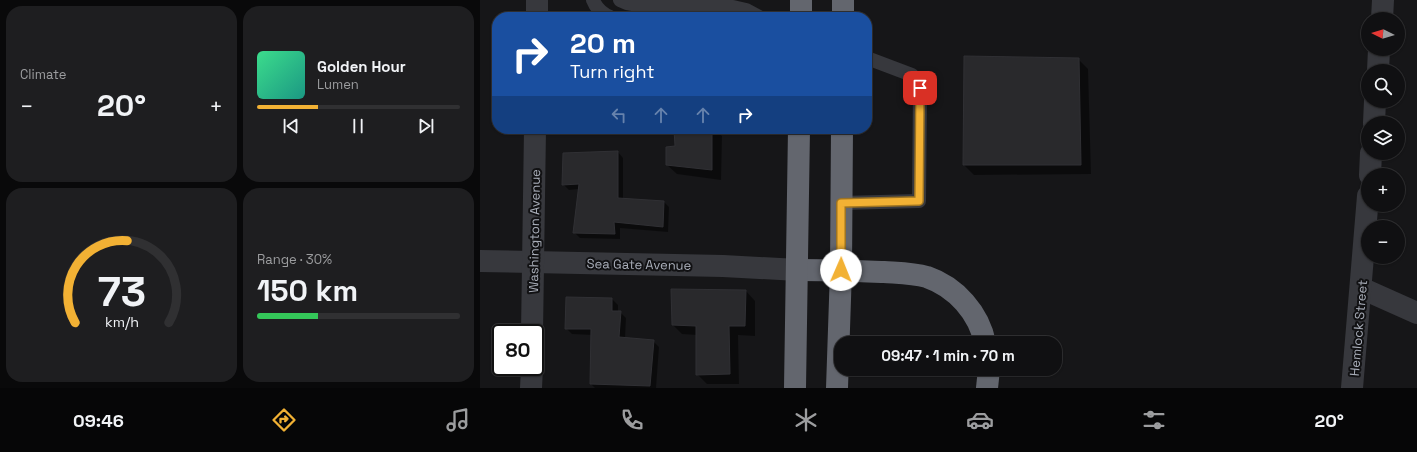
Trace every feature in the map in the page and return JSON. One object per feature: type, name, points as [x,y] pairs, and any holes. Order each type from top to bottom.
[{"type":"highway","points":[[801,0],[801,12]]},
{"type":"highway","points":[[842,12],[843,0]]},
{"type":"highway","points":[[795,388],[799,134]]},
{"type":"highway","points":[[838,388],[842,134]]},
{"type":"highway","points":[[798,270],[841,270],[912,274],[927,277],[947,287],[961,298],[977,320],[984,336]]},
{"type":"highway","points":[[987,388],[988,376]]},
{"type":"street","points":[[537,0],[537,12]]},
{"type":"street","points":[[1382,12],[1383,0]]},
{"type":"street","name":"Washington Avenue","points":[[532,324],[535,134]]},
{"type":"street","name":"Hemlock Street","points":[[1352,388],[1367,212]]},
{"type":"street","name":"Sea Gate Avenue","points":[[480,261],[722,266],[798,270]]},
{"type":"street","points":[[1361,288],[1417,313]]},
{"type":"lane","points":[[593,0],[602,12]]},
{"type":"lane","points":[[620,0],[627,3],[644,6],[738,4],[750,12]]},
{"type":"lane","points":[[841,203],[919,201],[920,88],[912,75],[872,60]]},
{"type":"building","points":[[964,56],[1079,58],[1081,165],[963,165]]},
{"type":"building","points":[[674,134],[712,134],[712,170],[666,165],[666,147],[675,146]]},
{"type":"building","points":[[618,151],[618,198],[664,201],[663,227],[614,222],[615,234],[573,233],[579,184],[562,185],[563,153]]},
{"type":"building","points":[[671,289],[746,290],[745,326],[729,326],[730,374],[696,375],[696,326],[672,325]]},
{"type":"building","points":[[566,297],[612,298],[612,311],[621,311],[619,337],[654,340],[650,386],[590,384],[591,329],[565,329]]},
{"type":"route","points":[[841,270],[841,203],[919,201],[920,88]]}]
